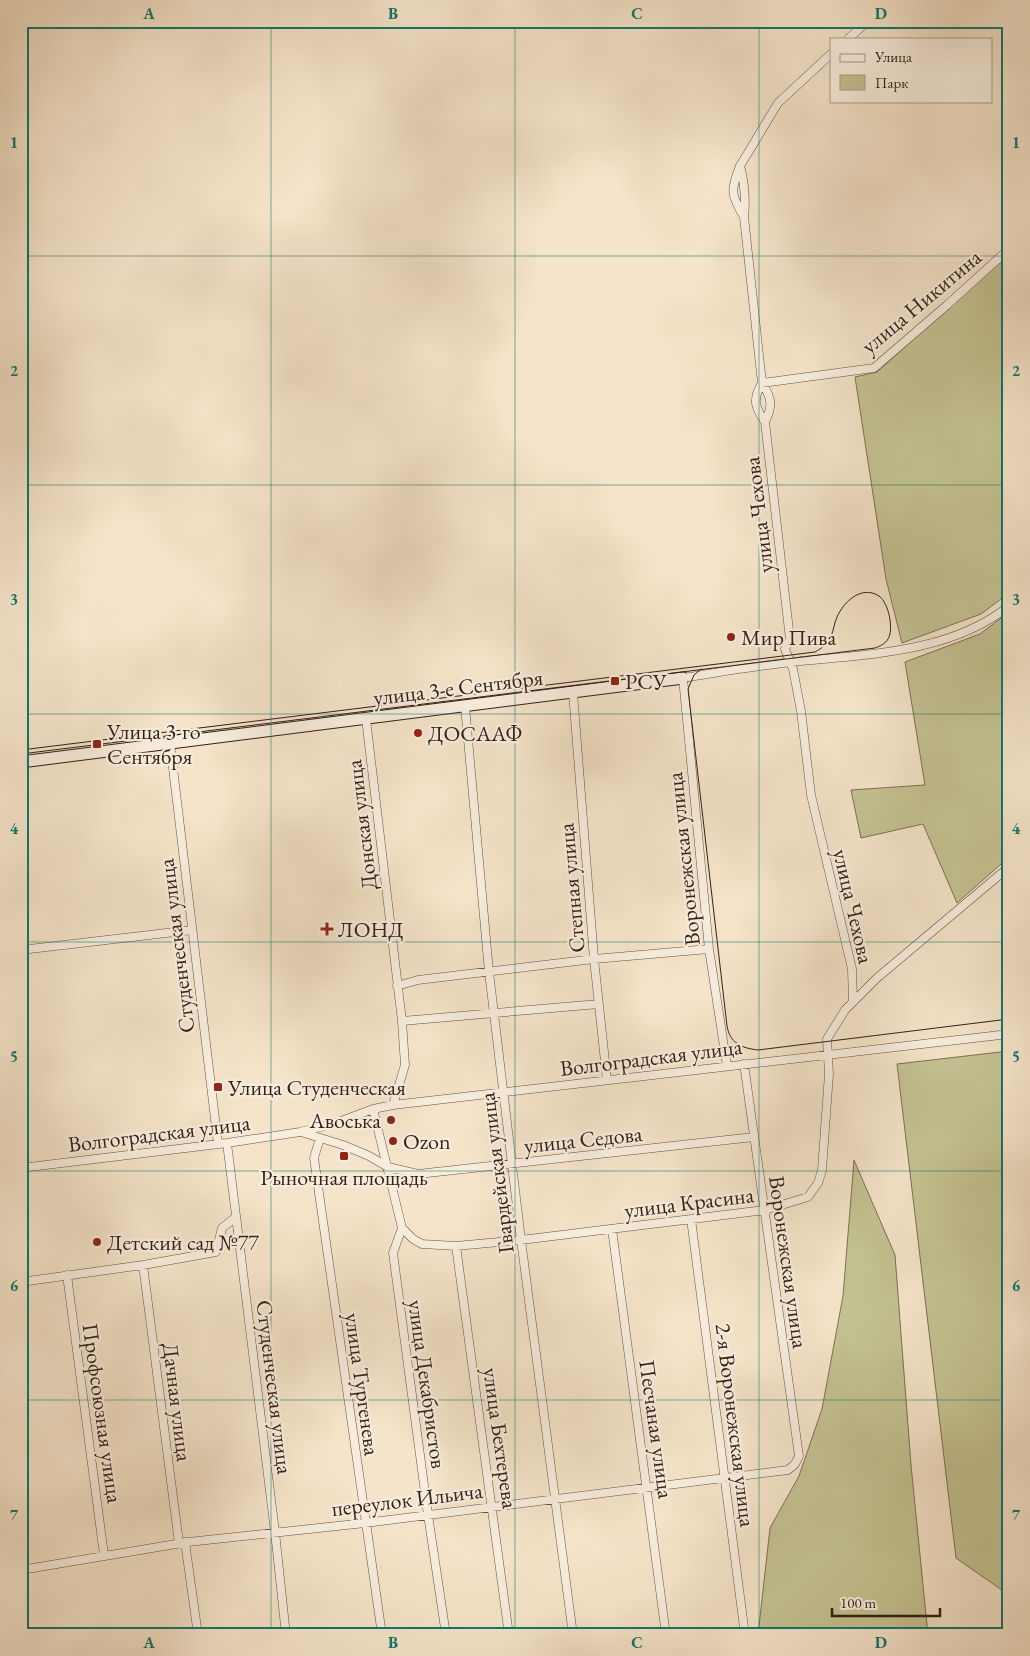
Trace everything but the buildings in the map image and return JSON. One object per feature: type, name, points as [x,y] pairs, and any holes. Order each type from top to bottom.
[{"type":"street","points":[[849,38],[868,21]]},
{"type":"street","points":[[744,218],[733,198],[732,188],[740,166],[778,102],[830,55]]},
{"type":"street","name":"улица Чехова","points":[[740,166],[744,180],[746,200],[744,218],[762,384],[768,394],[771,410],[764,422],[790,639],[785,649],[794,669],[811,795],[852,969],[853,1002]]},
{"type":"street","name":"улица Никитина","points":[[762,384],[874,368],[1009,249]]},
{"type":"street","points":[[762,384],[756,394],[757,411],[764,422]]},
{"type":"street","name":"улица 3-е Сентября","points":[[21,762],[899,650],[945,640],[995,617],[1009,606]]},
{"type":"street","name":"Воронежская улица","points":[[683,678],[710,949],[727,1066]]},
{"type":"street","name":"Степная улица","points":[[573,693],[594,959],[607,1080]]},
{"type":"street","name":"Гвардейская улица","points":[[465,706],[489,972],[521,1240],[573,1635]]},
{"type":"street","name":"Донская улица","points":[[366,719],[402,1021],[405,1065],[393,1105]]},
{"type":"street","name":"Студенческая улица","points":[[170,743],[218,1144]]},
{"type":"street","name":"улица Красина","points":[[402,1228],[413,1239],[429,1246],[456,1246],[521,1240],[765,1210],[804,1199],[812,1194],[822,1170],[829,1074],[827,1039],[845,1010],[877,978],[1009,868]]},
{"type":"street","points":[[21,950],[192,930]]},
{"type":"street","points":[[397,986],[418,980],[594,959],[710,949]]},
{"type":"street","points":[[402,1021],[599,1004]]},
{"type":"street","name":"Волгоградская улица","points":[[21,1168],[300,1132],[393,1105],[1009,1034]]},
{"type":"street","name":"Воронежская улица","points":[[744,1064],[799,1456],[795,1464]]},
{"type":"street","points":[[373,1110],[402,1228]]},
{"type":"street","name":"Волгоградская улица","points":[[300,1132],[320,1138]]},
{"type":"street","name":"улица Седова","points":[[320,1138],[356,1150],[388,1167],[418,1174],[754,1137]]},
{"type":"street","name":"улица Тургенева","points":[[320,1138],[314,1158],[382,1635]]},
{"type":"street","name":"Студенческая улица","points":[[226,1143],[275,1532],[286,1635]]},
{"type":"street","points":[[21,1282],[143,1265],[216,1252],[222,1228],[236,1217]]},
{"type":"street","name":"2-я Воронежская улица","points":[[691,1219],[745,1635]]},
{"type":"street","name":"улица Декабристов","points":[[402,1228],[393,1253],[446,1635]]},
{"type":"street","name":"Песчаная улица","points":[[612,1229],[666,1635]]},
{"type":"street","name":"улица Бехтерева","points":[[456,1246],[509,1635]]},
{"type":"street","name":"Дачная улица","points":[[143,1265],[182,1543],[198,1635]]},
{"type":"street","name":"Профсоюзная улица","points":[[67,1275],[104,1555]]},
{"type":"street","name":"переулок Ильича","points":[[21,1570],[182,1543],[365,1523],[788,1470],[795,1464]]},
{"type":"green space","points":[[1009,253],[1009,593],[981,614],[902,643],[886,579],[855,377],[877,372]]},
{"type":"green space","points":[[1009,612],[1009,857],[957,903],[923,824],[861,838],[851,790],[925,785],[905,662],[980,634]]},
{"type":"green space","points":[[1009,1051],[1009,1595],[956,1558],[897,1064]]},
{"type":"green space","points":[[854,1160],[895,1255],[911,1465],[928,1635],[758,1635],[770,1528],[799,1476],[822,1409],[843,1296]]},
{"type":"tram line","points":[[21,750],[815,652],[828,641],[837,617],[844,605],[854,596],[866,592],[873,593],[883,599],[890,617],[890,635],[884,644],[875,648],[21,754]]},
{"type":"tram line","points":[[701,669],[694,675],[688,689],[727,1026],[728,1032],[734,1041],[746,1048],[758,1050],[1009,1019]]},
{"type":"place","name":"Мир Пива","points":[[731,637]]},
{"type":"place","name":"РСУ","points":[[615,681]]},
{"type":"place","name":"ДОСААФ","points":[[418,733]]},
{"type":"place","name":"Улица 3-го Сентября","points":[[97,744]]},
{"type":"place","name":"ЛОНД","points":[[327,929]]},
{"type":"place","name":"Улица Студенческая","points":[[218,1087]]},
{"type":"place","name":"Авоська","points":[[391,1120]]},
{"type":"place","name":"Ozon","points":[[393,1141]]},
{"type":"place","name":"Рыночная площадь","points":[[344,1156]]},
{"type":"place","name":"Детский сад №77","points":[[97,1242]]}]
